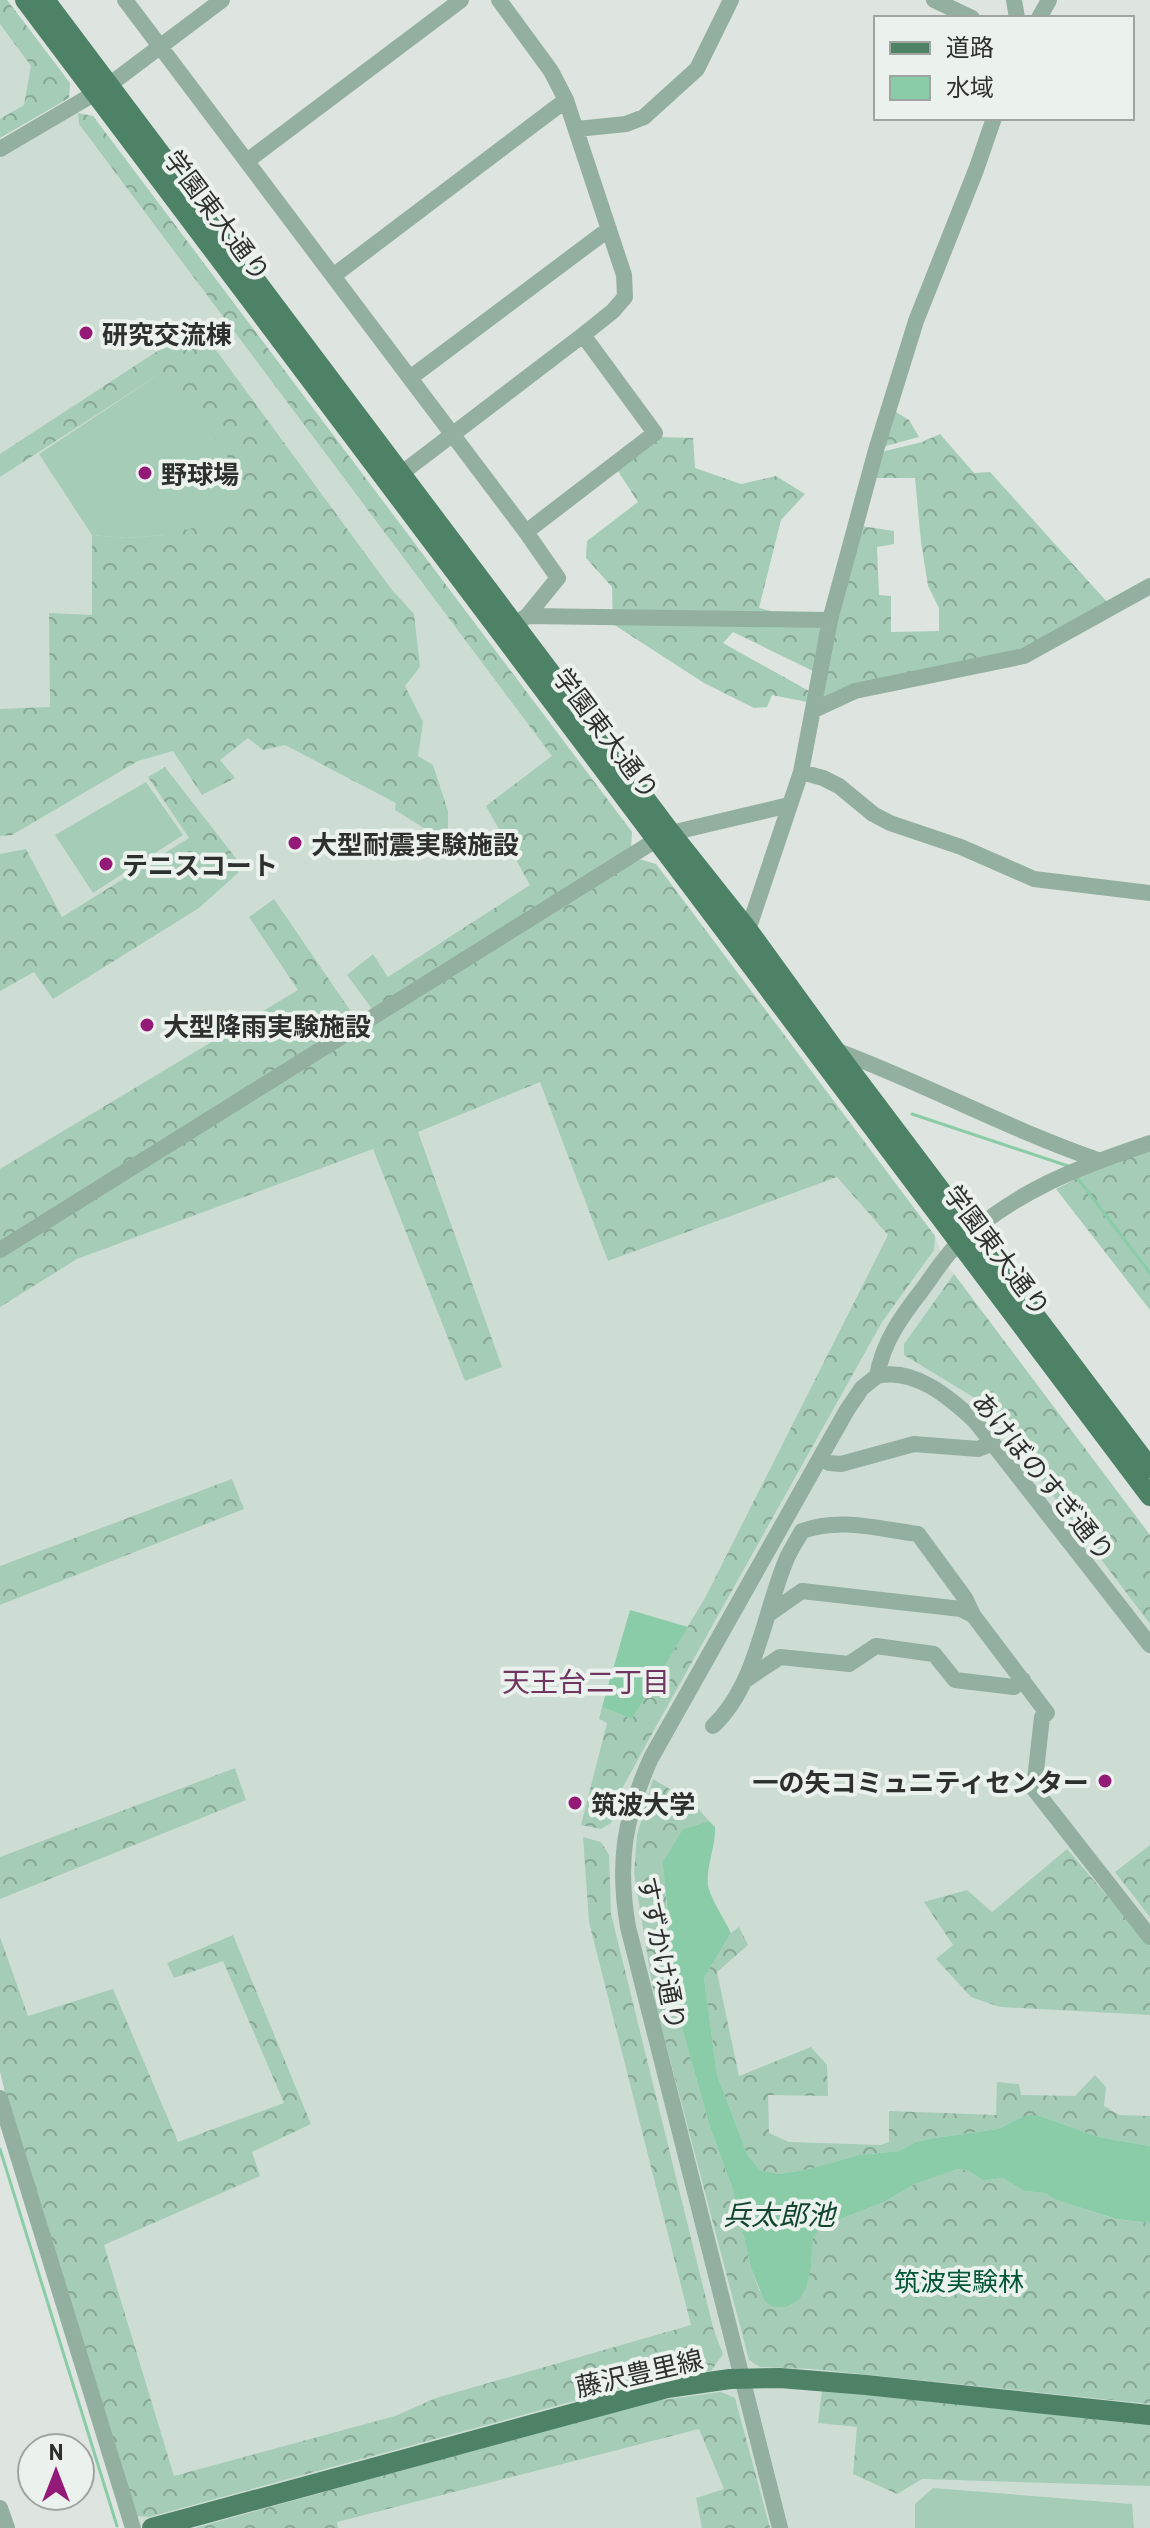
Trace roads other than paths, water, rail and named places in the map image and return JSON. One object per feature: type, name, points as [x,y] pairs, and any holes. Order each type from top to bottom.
[{"type":"main road","name":"学園東大通り","points":[[25,0],[102,89],[966,1237],[1150,1468]]},
{"type":"main road","name":"学園東大通り","points":[[45,0],[102,89]]},
{"type":"main road","name":"学園東大通り","points":[[395,479],[521,620],[664,837],[748,930],[1150,1496]]},
{"type":"main road","name":"藤沢豊里線","points":[[152,2528],[667,2388],[741,2378],[820,2381],[1150,2415]]},
{"type":"street","points":[[125,0],[558,578],[521,620]]},
{"type":"street","points":[[0,149],[102,89],[222,0]]},
{"type":"street","points":[[247,161],[461,0]]},
{"type":"street","points":[[395,479],[583,335],[625,297],[624,275],[566,100],[543,59],[499,0]]},
{"type":"street","points":[[577,129],[626,124],[644,117],[697,69],[731,0]]},
{"type":"street","points":[[934,0],[968,16]]},
{"type":"street","points":[[333,276],[566,100]]},
{"type":"street","points":[[748,930],[801,772],[830,620],[876,450],[916,321],[993,120]]},
{"type":"street","points":[[410,378],[609,229]]},
{"type":"street","points":[[526,532],[655,433],[583,335]]},
{"type":"street","points":[[814,710],[855,691],[1024,656],[1150,586]]},
{"type":"street","points":[[521,620],[830,620]]},
{"type":"street","points":[[801,772],[839,786],[873,814],[890,823],[961,847],[1034,879],[1150,893]]},
{"type":"street","points":[[0,1250],[664,837],[789,805]]},
{"type":"street","points":[[835,1050],[887,1069],[1053,1144],[1098,1160]]},
{"type":"street","name":"すずかけ通り","points":[[780,2528],[628,1927],[621,1871],[623,1842],[633,1803],[651,1758],[847,1410],[862,1388],[877,1376],[881,1355],[907,1310],[966,1237],[1015,1201],[1047,1182],[1098,1160],[1150,1143]]},
{"type":"street","name":"あけぼのすぎ通り","points":[[877,1376],[896,1374],[917,1379],[957,1404],[975,1421],[1150,1645]]},
{"type":"street","points":[[829,1463],[841,1464],[914,1444],[978,1449],[993,1443]]},
{"type":"street","points":[[713,1726],[729,1711],[744,1681],[787,1557],[802,1531],[823,1524],[841,1523],[918,1534],[965,1598],[973,1615],[1047,1713],[1042,1717],[1034,1789],[1150,1937]]},
{"type":"street","points":[[769,1614],[802,1591],[961,1609],[973,1615]]},
{"type":"street","points":[[744,1681],[780,1657],[849,1664],[876,1646],[934,1654],[955,1680],[1014,1687],[1023,1680]]},
{"type":"street","points":[[0,2098],[133,2528]]},
{"type":"street","points":[[0,2508],[7,2528]]},
{"type":"water","points":[[630,1610],[688,1627],[632,1719],[602,1707]]},
{"type":"water","name":"兵太郎池","points":[[709,1821],[715,1827],[715,1834],[708,1885],[731,1933],[704,1978],[717,2075],[748,2156],[760,2170],[779,2174],[859,2155],[899,2151],[915,2142],[998,2129],[1032,2115],[1099,2137],[1150,2146],[1150,2223],[1116,2219],[1057,2200],[1045,2193],[1025,2191],[1002,2178],[984,2181],[969,2171],[958,2169],[915,2184],[884,2202],[823,2226],[813,2237],[811,2268],[799,2300],[787,2307],[772,2307],[764,2300],[751,2268],[733,2190],[710,2127],[676,2007],[663,1862],[683,1829]]},
{"type":"waterway","points":[[912,1114],[1068,1166]]},
{"type":"waterway","points":[[1075,1175],[1150,1273]]},
{"type":"waterway","points":[[0,2149],[117,2526]]},
{"type":"place","name":"研究交流棟","points":[[86,333]]},
{"type":"place","name":"野球場","points":[[145,473]]},
{"type":"place","name":"大型耐震実験施設","points":[[295,843]]},
{"type":"place","name":"テニスコート","points":[[106,864]]},
{"type":"place","name":"大型降雨実験施設","points":[[147,1025]]},
{"type":"place","name":"一の矢コミュニティセンター","points":[[1105,1781]]},
{"type":"place","name":"筑波大学","points":[[575,1803]]},
{"type":"district","name":"天王台二丁目","points":[[586,1681]]},
{"type":"park label","name":"筑波実験林","points":[[959,2280]]}]
